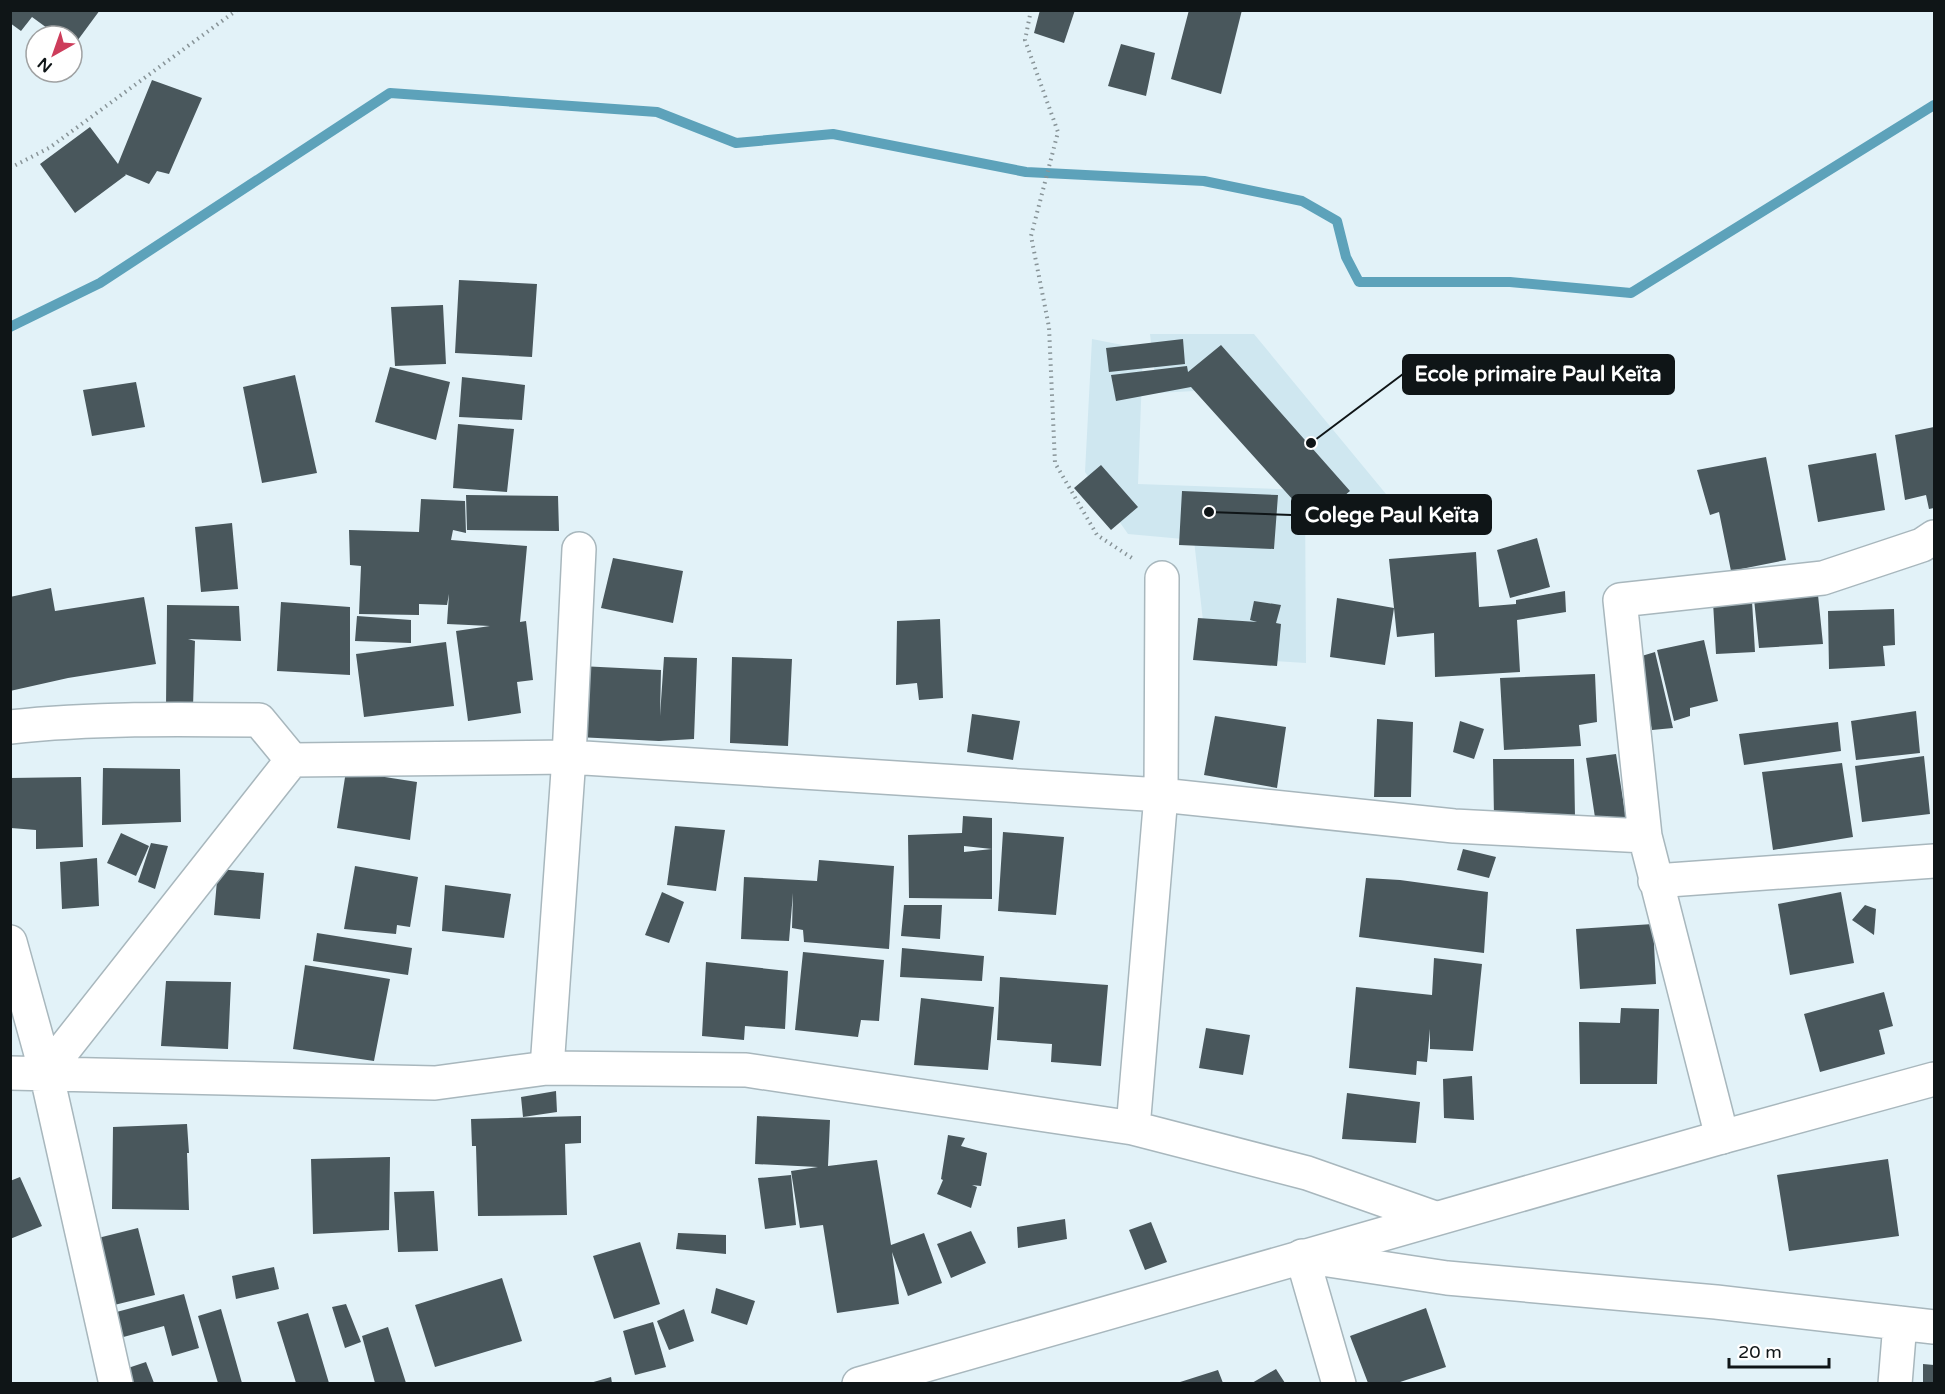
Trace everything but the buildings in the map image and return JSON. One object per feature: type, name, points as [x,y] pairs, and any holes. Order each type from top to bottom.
[{"type":"street","points":[[1722,1137],[1645,836],[1620,600],[1824,578],[1922,545],[1935,537]]},
{"type":"street","points":[[547,1068],[569,757],[579,549]]},
{"type":"street","points":[[1133,1128],[1161,795],[1162,578]]},
{"type":"street","points":[[10,727],[144,719],[259,720],[292,760]]},
{"type":"street","points":[[292,760],[569,757],[1161,795],[1454,826],[1645,836]]},
{"type":"street","points":[[46,1072],[292,760]]},
{"type":"street","points":[[1655,881],[1935,861]]},
{"type":"street","points":[[10,942],[46,1072],[116,1383]]},
{"type":"street","points":[[10,1073],[46,1072],[435,1083],[547,1068],[746,1070],[1133,1128],[1307,1173],[1435,1218]]},
{"type":"street","points":[[860,1383],[1435,1218],[1935,1079]]},
{"type":"street","points":[[1302,1256],[1447,1278],[1716,1302],[1935,1327]]},
{"type":"street","points":[[1302,1256],[1339,1383]]},
{"type":"street","points":[[1895,1383],[1900,1323]]},
{"type":"path","points":[[10,168],[49,148],[237,10]]},
{"type":"path","points":[[1031,10],[1025,40],[1058,132],[1031,236],[1049,327],[1055,463],[1097,535],[1162,578]]},
{"type":"shaded area","points":[[1150,334],[1254,334],[1386,494],[1343,525],[1233,389],[1157,393]]},
{"type":"shaded area","points":[[1092,339],[1143,349],[1138,484],[1305,490],[1306,663],[1207,657],[1194,540],[1128,534],[1085,472]]},
{"type":"waterway","points":[[10,327],[100,283],[390,93],[657,112],[736,143],[833,134],[1026,172],[1204,181],[1302,201],[1337,221],[1346,257],[1359,282],[1510,282],[1631,293],[1934,105]]},
{"type":"place","name":"Ecole primaire Paul Keïta","points":[[1311,443]]},
{"type":"place","name":"Colege Paul Keïta","points":[[1209,512]]}]
